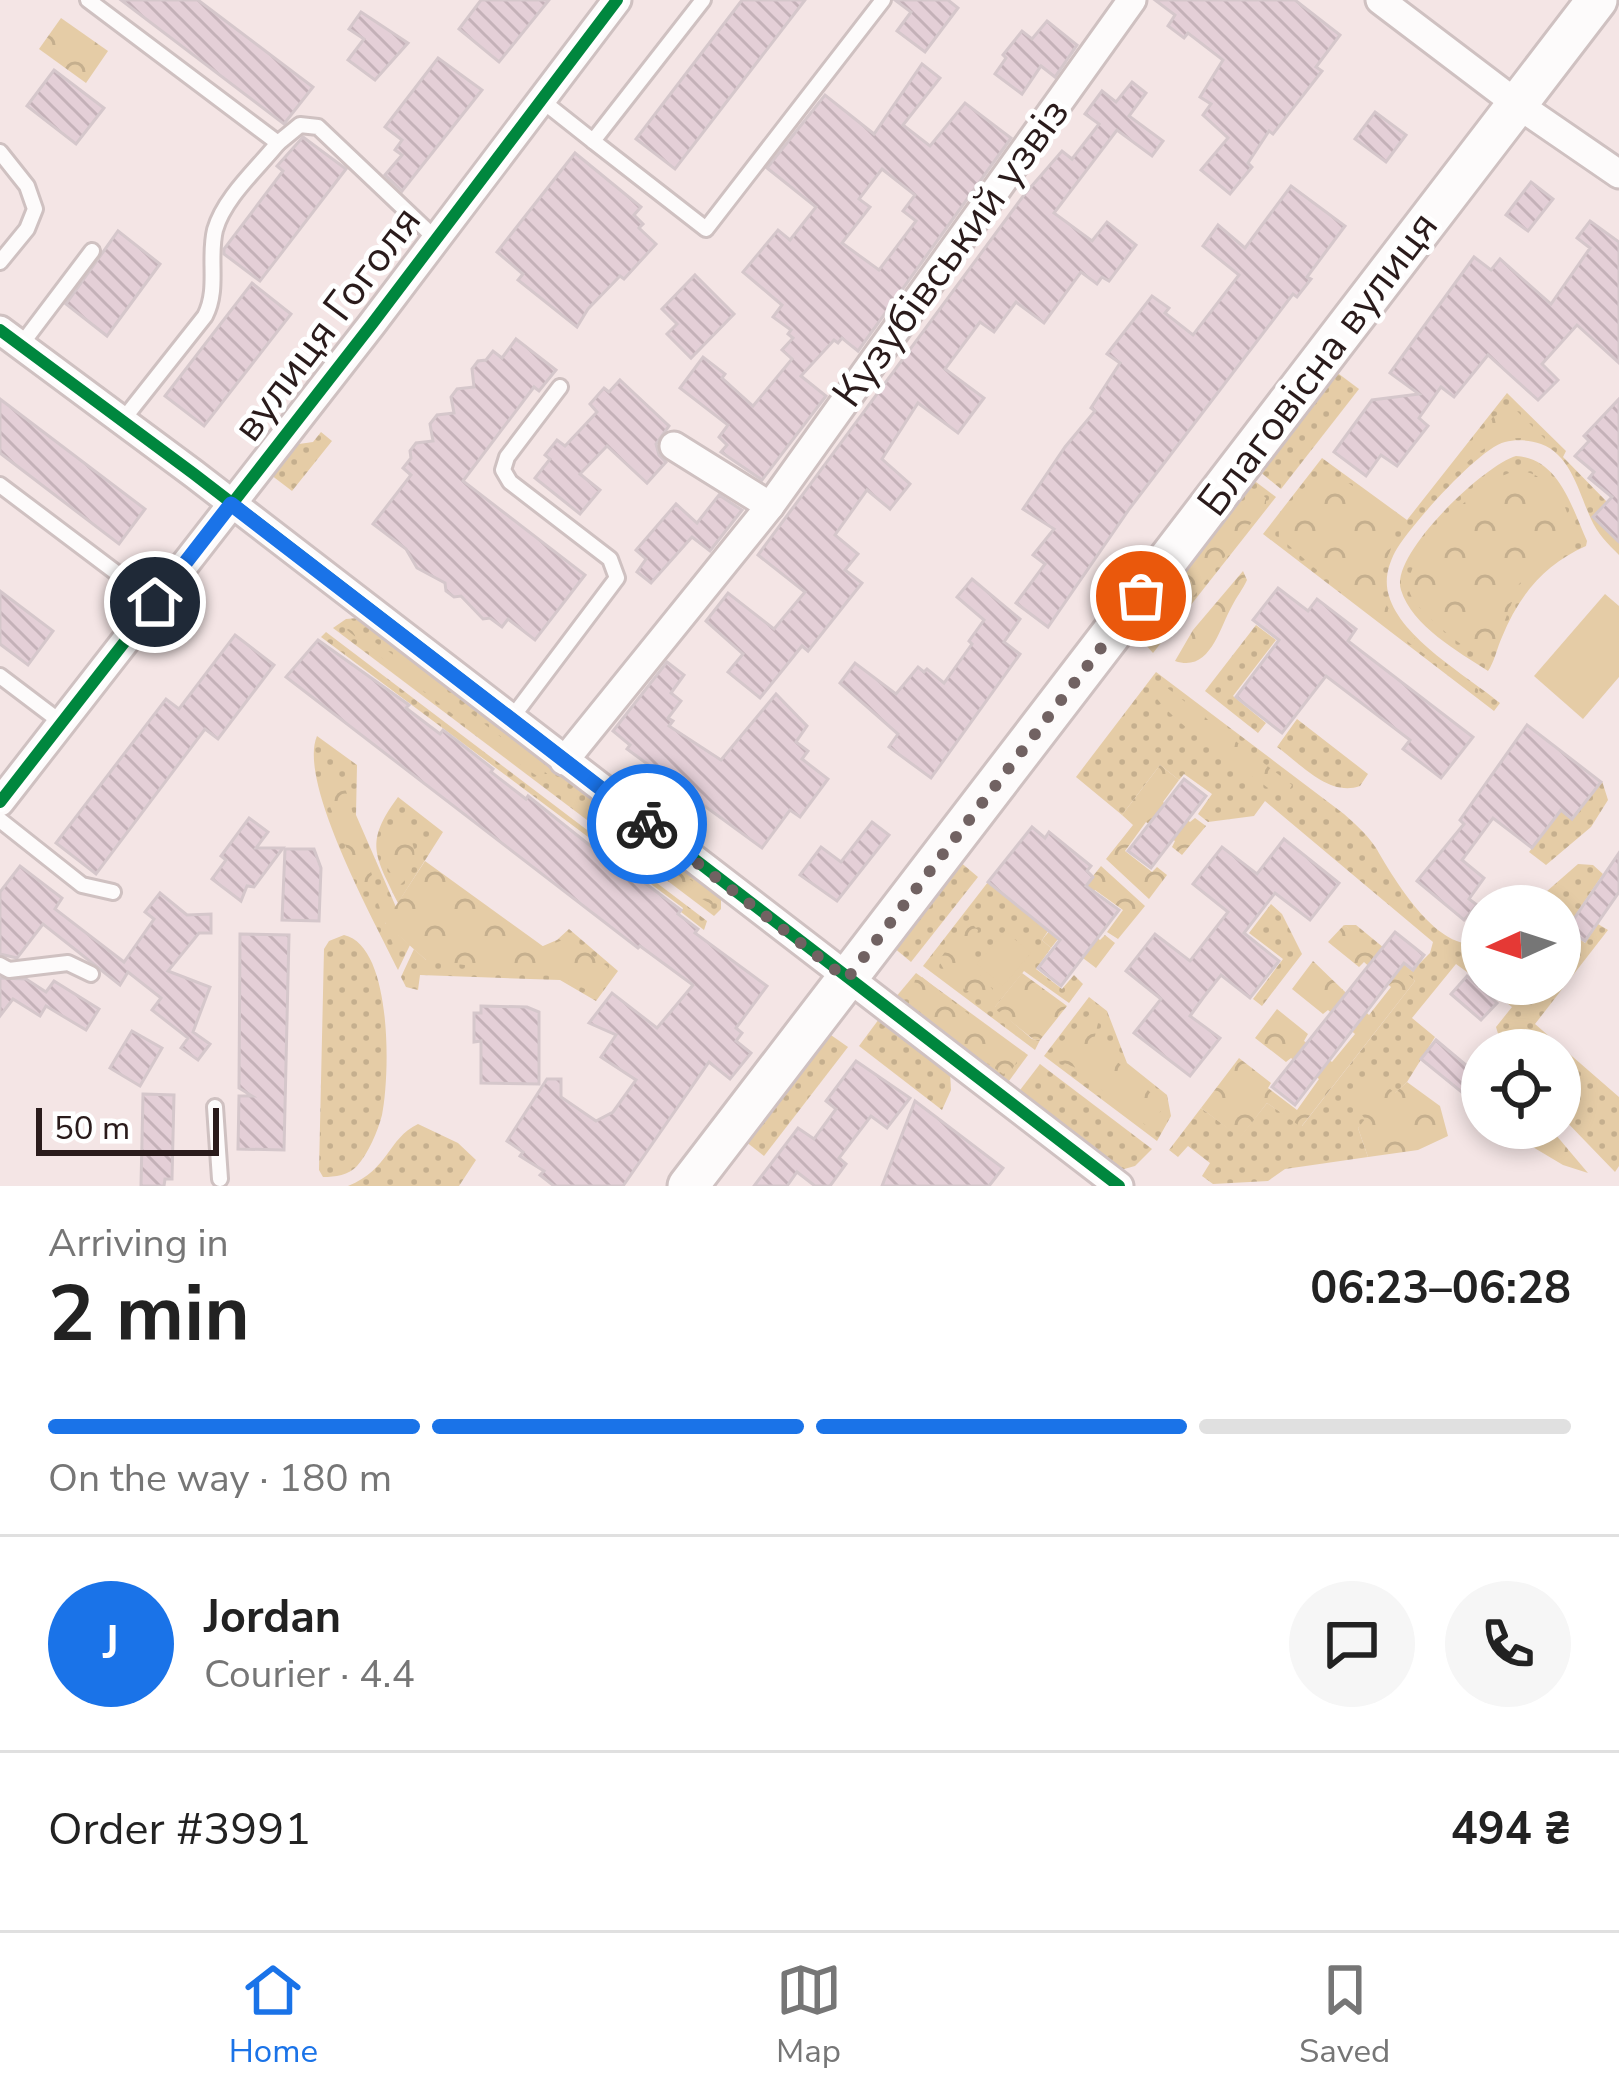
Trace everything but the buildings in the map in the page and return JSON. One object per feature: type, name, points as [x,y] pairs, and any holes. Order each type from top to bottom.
[{"type":"main road","name":"Благовісна вулиця","points":[[688,1186],[1597,0]]},
{"type":"street","name":"вулиця Гоголя","points":[[0,802],[617,0]]},
{"type":"street","name":"Кузубівський узвіз","points":[[565,761],[770,506],[1132,0]]},
{"type":"street","points":[[1380,0],[1619,174]]},
{"type":"street","points":[[10,338],[1119,1186]]},
{"type":"street","points":[[674,446],[770,506]]},
{"type":"lane","points":[[88,0],[278,143]]},
{"type":"lane","points":[[593,141],[703,0]]},
{"type":"lane","points":[[540,99],[706,229],[883,0]]},
{"type":"lane","points":[[122,421],[205,316],[212,299],[212,251],[219,219],[278,143],[300,125],[318,127],[435,238]]},
{"type":"lane","points":[[0,152],[27,186],[35,208],[27,229],[0,262]]},
{"type":"lane","points":[[10,338],[92,251]]},
{"type":"lane","points":[[512,719],[617,578],[610,559],[510,482],[503,470],[507,457],[560,387]]},
{"type":"lane","points":[[0,485],[155,602]]},
{"type":"lane","points":[[0,676],[62,723]]},
{"type":"lane","points":[[0,820],[82,886],[113,892]]},
{"type":"lane","points":[[0,965],[9,970],[68,963],[91,974]]},
{"type":"lane","points":[[215,1107],[220,1179]]},
{"type":"green space","points":[[61,18],[108,51],[86,83],[39,49]]},
{"type":"green space","points":[[1335,371],[1359,389],[1281,489],[1259,471]]},
{"type":"green space","points":[[1507,393],[1566,451],[1563,457],[1607,502],[1593,517],[1619,542],[1619,555],[1596,529],[1560,457],[1528,441],[1493,447],[1414,526],[1390,563],[1389,596],[1421,641],[1500,703],[1494,711],[1263,534],[1322,458],[1407,520]]},
{"type":"green space","points":[[1513,407],[1552,446],[1532,439],[1499,441],[1430,496],[1493,417]]},
{"type":"green space","points":[[321,432],[332,441],[292,491],[271,475],[292,445],[313,442]]},
{"type":"green space","points":[[1516,456],[1543,465],[1553,475],[1587,541],[1525,594],[1488,671],[1415,615],[1401,590],[1401,575],[1409,556],[1442,513],[1483,476]]},
{"type":"green space","points":[[1517,470],[1540,478],[1558,494],[1572,541],[1519,584],[1500,633],[1484,658],[1454,639],[1412,598],[1411,573],[1448,518],[1484,487]]},
{"type":"green space","points":[[1327,473],[1368,496],[1391,524],[1392,544],[1380,587],[1391,612],[1492,705],[1348,597],[1279,537],[1282,519],[1294,499]]},
{"type":"green space","points":[[1252,479],[1276,497],[1153,653],[1134,632]]},
{"type":"green space","points":[[1258,491],[1266,504],[1164,634],[1155,641],[1144,636],[1150,620],[1236,511]]},
{"type":"green space","points":[[1243,571],[1247,580],[1212,647],[1197,661],[1175,661],[1193,630]]},
{"type":"green space","points":[[1605,594],[1619,606],[1619,677],[1583,719],[1534,676]]},
{"type":"green space","points":[[357,618],[721,897],[721,909],[714,916],[333,628]]},
{"type":"green space","points":[[1256,625],[1276,640],[1233,696],[1266,723],[1258,733],[1205,691]]},
{"type":"green space","points":[[351,626],[423,675],[565,788],[562,793],[490,744],[347,630]]},
{"type":"green space","points":[[326,632],[707,921],[704,930],[681,912],[683,908],[321,637]]},
{"type":"green space","points":[[1156,672],[1344,814],[1372,843],[1419,912],[1461,941],[1461,968],[1456,964],[1412,1018],[1435,1037],[1407,1082],[1358,1128],[1368,1157],[1285,1169],[1268,1181],[1213,1184],[1202,1176],[1210,1163],[1188,1146],[1178,1157],[1169,1150],[1201,1108],[1240,1137],[1267,1103],[1302,1126],[1415,981],[1344,925],[1356,925],[1412,971],[1430,953],[1433,942],[1265,801],[1254,816],[1208,822],[1198,814],[1212,794],[1184,774],[1179,780],[1160,765],[1122,815],[1076,777]]},
{"type":"green space","points":[[1161,683],[1292,785],[1286,796],[1272,791],[1173,716],[1152,691]]},
{"type":"green space","points":[[1297,719],[1368,774],[1360,786],[1326,783],[1277,747]]},
{"type":"green space","points":[[317,736],[357,765],[356,815],[396,907],[385,923],[410,945],[398,970],[328,818],[314,757]]},
{"type":"green space","points":[[1160,765],[1179,780],[1163,802],[1190,822],[1195,818],[1206,826],[1182,855],[1172,847],[1175,841],[1146,822],[1125,851],[1152,872],[1157,867],[1167,875],[1149,899],[1106,859],[1133,825],[1122,815]]},
{"type":"green space","points":[[333,770],[342,778],[372,875],[366,886],[358,877],[323,789],[322,776]]},
{"type":"green space","points":[[1602,781],[1608,800],[1591,827],[1546,865],[1529,852],[1561,811],[1573,819]]},
{"type":"green space","points":[[398,797],[443,832],[398,903],[379,860],[377,838]]},
{"type":"green space","points":[[587,807],[695,883],[714,906],[672,881],[586,812]]},
{"type":"green space","points":[[394,824],[408,835],[414,852],[411,870],[400,885],[383,855],[384,839]]},
{"type":"green space","points":[[425,861],[544,947],[568,938],[608,967],[601,987],[593,993],[559,976],[484,973],[472,966],[426,960],[398,935],[395,950],[378,903],[381,898],[395,907]]},
{"type":"green space","points":[[959,861],[978,877],[911,962],[893,947]]},
{"type":"green space","points":[[1578,864],[1593,865],[1603,874],[1581,907],[1581,885],[1554,885]]},
{"type":"green space","points":[[1101,866],[1145,906],[1118,939],[1107,932],[1123,910],[1095,890],[1073,919],[1100,940],[1105,935],[1115,943],[1096,968],[1058,939],[1051,948],[1042,940]]},
{"type":"green space","points":[[988,882],[1048,931],[1042,940],[1051,948],[1036,969],[1062,989],[1074,975],[1083,984],[1069,1003],[1024,971],[995,1007],[1032,1039],[1040,1040],[1035,1050],[923,966]]},
{"type":"green space","points":[[1271,904],[1282,914],[1302,954],[1262,1006],[1253,999],[1283,959],[1249,933]]},
{"type":"green space","points":[[969,921],[978,930],[972,966],[994,991],[992,1006],[950,980],[939,961]]},
{"type":"green space","points":[[1598,924],[1608,930],[1581,965],[1581,940],[1585,943]]},
{"type":"green space","points":[[1344,925],[1415,981],[1301,1127],[1267,1103],[1240,1138],[1201,1108],[1239,1058],[1297,1110],[1319,1079],[1255,1038],[1277,1009],[1308,1034],[1304,1041],[1332,1062],[1355,1034],[1328,1010],[1323,1014],[1292,989],[1313,961],[1369,1015],[1391,987],[1364,962],[1359,967],[1328,942]]},
{"type":"green space","points":[[569,929],[618,971],[596,1001],[560,980],[420,975],[418,990],[406,987],[401,977],[414,949],[426,960],[543,946]]},
{"type":"green space","points":[[1005,931],[1031,953],[1003,986],[977,964]]},
{"type":"green space","points":[[344,935],[360,944],[380,987],[385,1097],[378,1128],[361,1161],[346,1173],[323,1177],[319,1170],[324,949],[329,941]]},
{"type":"green space","points":[[916,973],[1028,1055],[1006,1085],[895,998]]},
{"type":"green space","points":[[1022,973],[1067,1006],[1040,1040],[994,1008]]},
{"type":"green space","points":[[922,977],[1021,1056],[1010,1072],[1003,1074],[931,1013],[913,989],[915,980]]},
{"type":"green space","points":[[1089,997],[1107,1011],[1127,1063],[1167,1095],[1171,1116],[1157,1141],[1044,1056]]},
{"type":"green space","points":[[1550,1005],[1535,1024],[1541,1029],[1497,1029],[1512,1007]]},
{"type":"green space","points":[[1090,1014],[1098,1023],[1094,1040],[1165,1106],[1148,1127],[1074,1067],[1056,1060],[1062,1042]]},
{"type":"green space","points":[[879,1019],[950,1072],[951,1090],[942,1110],[859,1046]]},
{"type":"green space","points":[[828,1033],[848,1047],[764,1156],[745,1141]]},
{"type":"green space","points":[[1040,1064],[1152,1149],[1135,1166],[1117,1171],[1017,1094]]},
{"type":"green space","points":[[1581,1064],[1619,1097],[1619,1166],[1615,1172],[1581,1137]]},
{"type":"green space","points":[[1369,1072],[1395,1093],[1407,1082],[1440,1106],[1448,1136],[1418,1150],[1368,1157],[1358,1128],[1365,1119],[1349,1097]]},
{"type":"green space","points":[[418,1124],[458,1143],[476,1160],[459,1186],[348,1186],[372,1171]]},
{"type":"green space","points":[[1536,1149],[1568,1149],[1588,1173]]},
{"type":"cycle path","points":[[0,802],[617,0]]},
{"type":"cycle path","points":[[0,330],[1119,1186]]},
{"type":"way so far","points":[[647,824],[847,979],[1141,596]]},
{"type":"route","points":[[155,602],[231,504],[647,824]]}]
